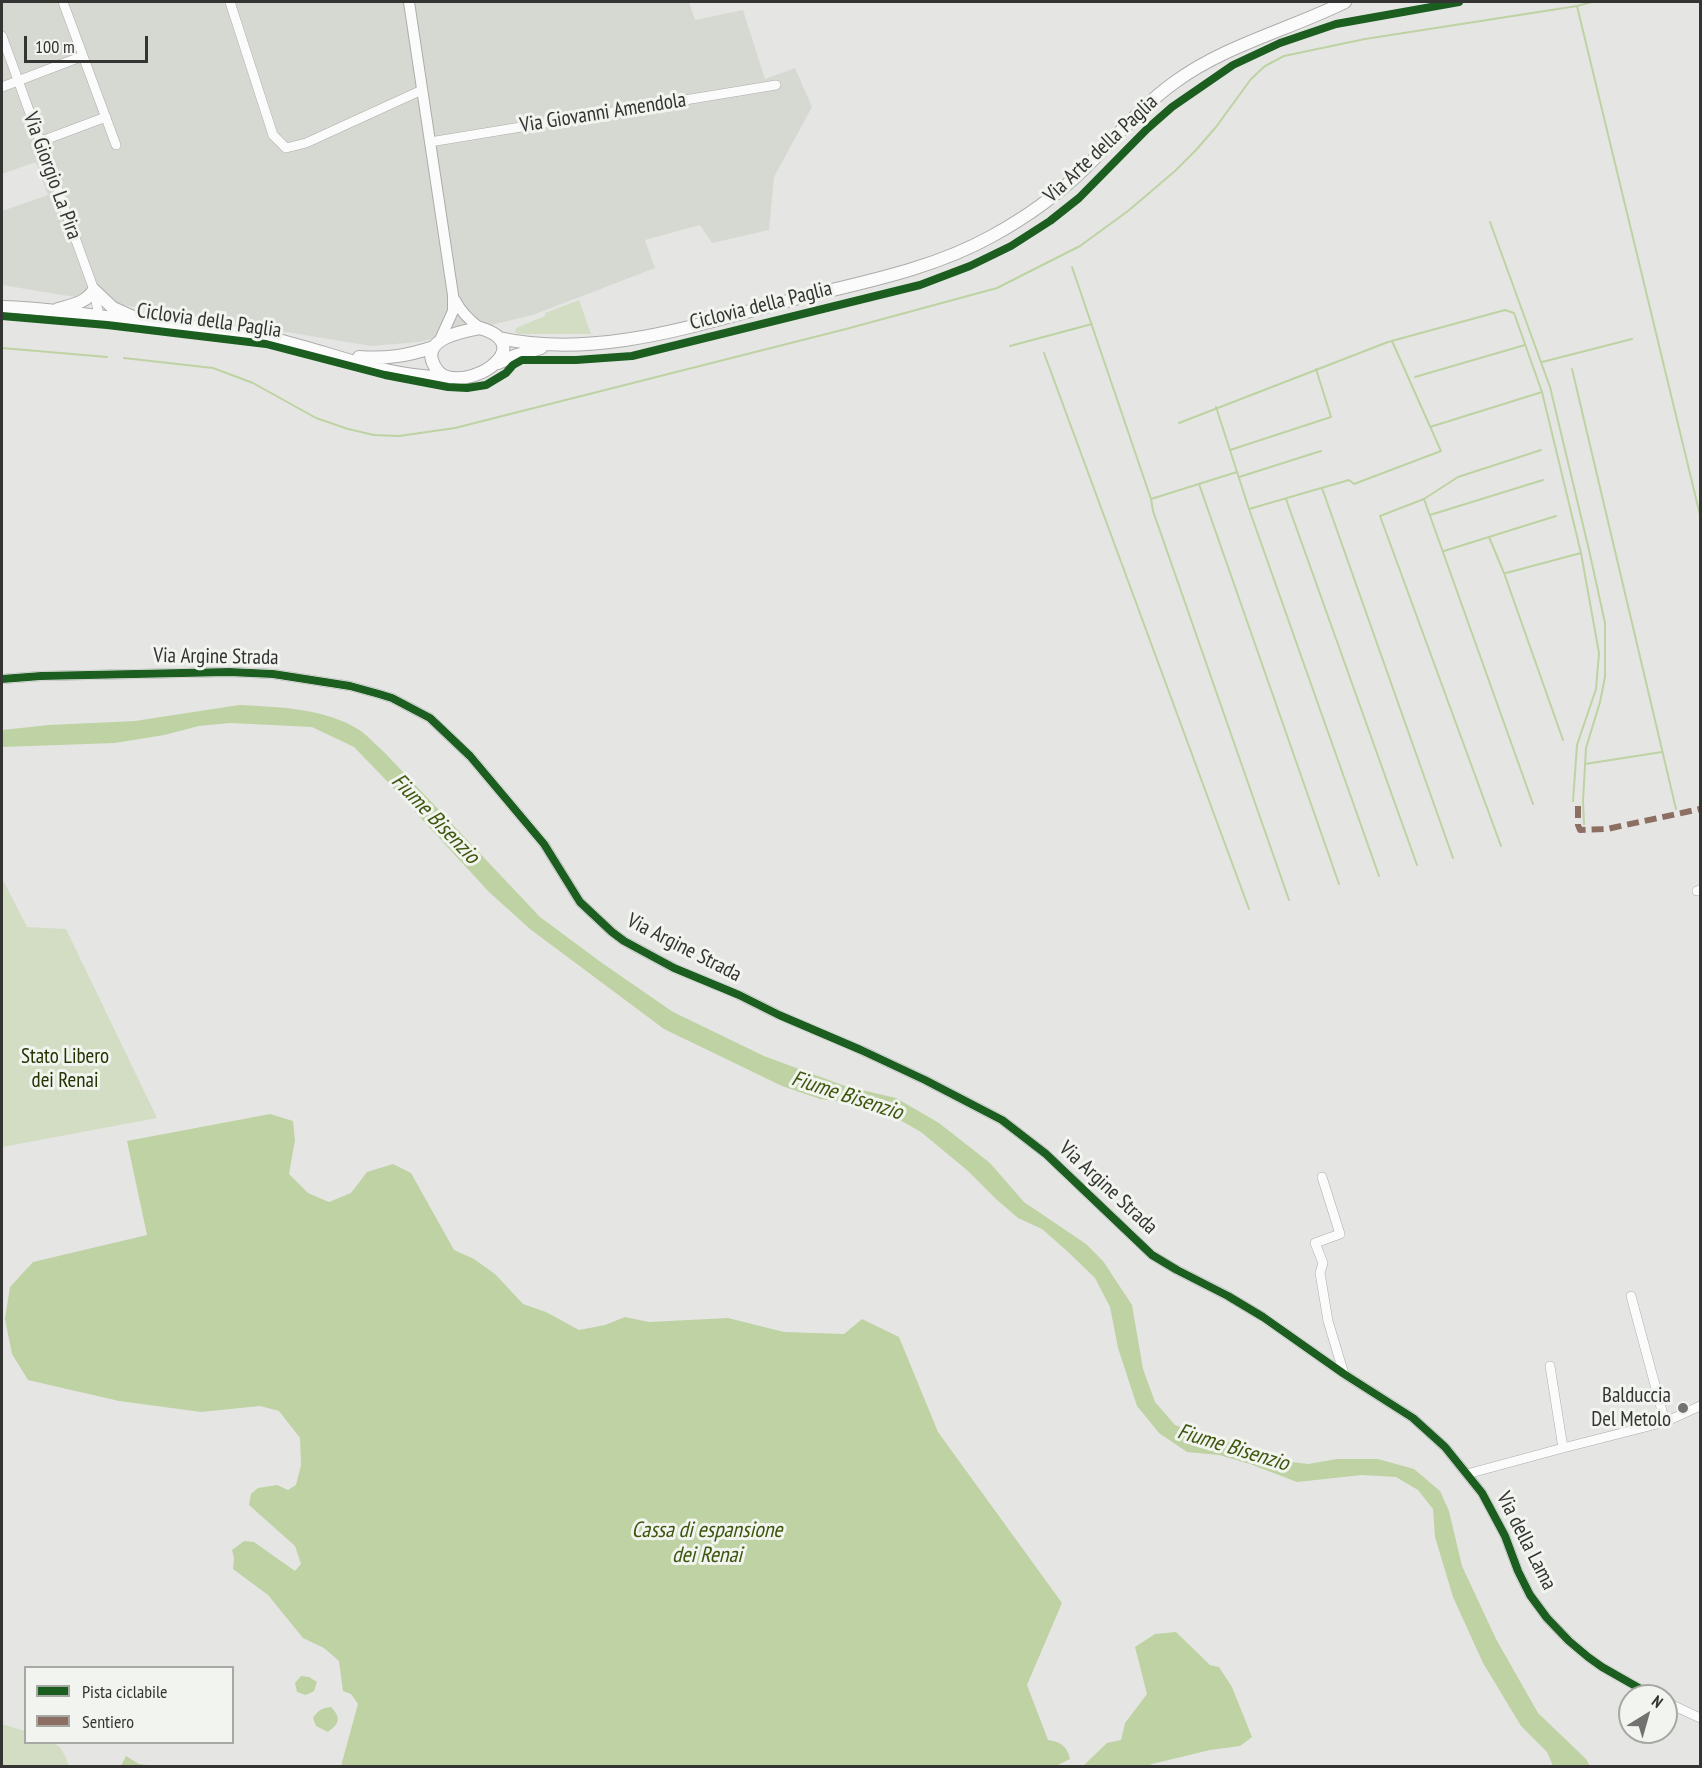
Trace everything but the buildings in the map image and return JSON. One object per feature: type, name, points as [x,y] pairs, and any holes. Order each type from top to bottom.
[{"type":"main road","name":"Via Arte della Paglia","points":[[2,308],[210,328],[276,339],[377,368],[426,378],[456,378],[474,375],[534,349],[557,345],[613,342],[659,334],[908,270],[955,254],[990,237],[1049,199],[1084,169],[1144,106],[1176,81],[1223,54],[1329,6],[1345,2]]},
{"type":"main road","points":[[51,311],[82,302],[94,290],[113,308],[147,322]]},
{"type":"main road","name":"Via Arte della Paglia","points":[[327,353],[384,359],[416,353],[437,344],[451,334],[480,328],[490,331],[499,338],[557,345]]},
{"type":"main road","points":[[498,363],[503,346],[499,338]]},
{"type":"main road","points":[[437,344],[432,362],[437,370],[446,377]]},
{"type":"street","points":[[63,2],[116,145]]},
{"type":"street","points":[[230,2],[273,135],[286,148],[306,143],[422,90]]},
{"type":"street","points":[[409,2],[453,295],[453,312],[437,344]]},
{"type":"street","name":"Via Giorgio La Pira","points":[[2,36],[16,81],[94,290],[99,317]]},
{"type":"street","points":[[2,87],[83,56]]},
{"type":"street","name":"Via Giovanni Amendola","points":[[430,142],[776,85]]},
{"type":"street","points":[[39,142],[106,117]]},
{"type":"street","points":[[453,295],[460,311],[480,328]]},
{"type":"street","name":"Via Argine Strada","points":[[2,679],[229,672],[273,674],[350,686],[392,698],[430,718],[470,756],[544,844],[580,902],[624,941],[675,968],[925,1080],[1002,1120],[1046,1154],[1152,1255],[1263,1317],[1344,1374]]},
{"type":"street","points":[[1322,1177],[1340,1234],[1316,1243],[1323,1263],[1320,1273],[1328,1321],[1344,1374]]},
{"type":"street","points":[[1631,1296],[1665,1422]]},
{"type":"street","points":[[1550,1366],[1563,1448]]},
{"type":"street","name":"Via della Lama","points":[[1344,1374],[1422,1425],[1445,1447],[1482,1493],[1505,1536],[1530,1595],[1547,1618],[1588,1657],[1632,1684]]},
{"type":"street","points":[[1467,1474],[1665,1422],[1701,1406]]},
{"type":"street","points":[[1678,1707],[1701,1718]]},
{"type":"shaded area","points":[[2,2],[689,2],[695,20],[743,10],[765,79],[795,68],[812,107],[774,177],[769,230],[712,243],[700,225],[645,240],[655,268],[533,315],[419,342],[371,346],[2,285],[2,211],[48,195],[36,162],[2,174]]},
{"type":"green space","points":[[579,300],[591,334],[519,334],[515,332],[516,328],[545,316],[545,313]]},
{"type":"green space","name":"Stato Libero dei Renai","points":[[2,878],[27,927],[66,929],[157,1118],[2,1147]]},
{"type":"green space","points":[[2,1724],[24,1731],[24,1744],[58,1746],[69,1766],[2,1766]]},
{"type":"water","name":"Fiume Bisenzio","points":[[239,705],[318,713],[347,723],[361,731],[385,753],[540,917],[673,1012],[764,1056],[845,1086],[896,1098],[939,1123],[990,1163],[1024,1202],[1086,1244],[1103,1261],[1132,1305],[1143,1369],[1155,1402],[1175,1425],[1256,1449],[1283,1461],[1308,1464],[1337,1459],[1378,1459],[1414,1469],[1440,1491],[1449,1511],[1462,1566],[1496,1639],[1538,1713],[1586,1759],[1590,1766],[1553,1766],[1547,1752],[1521,1726],[1483,1663],[1453,1597],[1435,1537],[1433,1509],[1418,1490],[1396,1477],[1362,1475],[1297,1482],[1219,1455],[1187,1452],[1159,1433],[1137,1406],[1118,1348],[1110,1307],[1095,1278],[1042,1229],[1018,1218],[968,1171],[921,1132],[891,1115],[851,1103],[820,1099],[782,1086],[664,1029],[530,929],[489,892],[354,747],[312,727],[230,723],[199,726],[164,735],[115,743],[2,747],[2,730],[49,725],[135,721]]},
{"type":"water","name":"Cassa di espansione dei Renai","points":[[270,1114],[293,1121],[295,1140],[289,1174],[308,1193],[329,1202],[351,1193],[367,1172],[393,1164],[411,1173],[454,1250],[474,1259],[495,1274],[523,1304],[546,1312],[579,1330],[605,1325],[625,1317],[649,1322],[728,1318],[784,1332],[844,1334],[862,1319],[899,1337],[938,1432],[1062,1603],[1027,1685],[1048,1740],[1063,1745],[1070,1759],[1059,1766],[341,1766],[358,1704],[351,1694],[343,1691],[339,1661],[324,1648],[303,1638],[268,1595],[233,1569],[232,1550],[244,1541],[254,1542],[295,1571],[301,1564],[295,1546],[249,1505],[251,1494],[258,1488],[277,1485],[288,1490],[296,1485],[301,1465],[300,1438],[279,1411],[260,1406],[201,1412],[119,1401],[28,1380],[12,1354],[5,1319],[10,1287],[33,1262],[147,1235],[127,1141]]},
{"type":"water","points":[[1176,1632],[1210,1665],[1219,1667],[1232,1687],[1252,1737],[1240,1746],[1210,1750],[1147,1766],[1083,1766],[1107,1743],[1121,1740],[1125,1723],[1147,1694],[1135,1647],[1155,1634]]},
{"type":"water","points":[[301,1676],[309,1677],[317,1682],[314,1691],[306,1695],[297,1692],[295,1683]]},
{"type":"water","points":[[331,1707],[338,1720],[328,1732],[316,1726],[313,1718],[320,1710]]},
{"type":"water","points":[[126,1756],[139,1764],[155,1766],[121,1766]]},
{"type":"waterway","points":[[124,358],[213,368],[253,383],[316,418],[374,435],[399,436],[455,428],[846,329],[997,288],[1080,246],[1128,211],[1196,150],[1251,79],[1265,66],[1284,56],[1365,39],[1592,2]]},
{"type":"waterway","points":[[1577,6],[1700,515]]},
{"type":"waterway","points":[[1490,222],[1550,387],[1605,623],[1605,677],[1586,748],[1584,824]]},
{"type":"waterway","points":[[1072,267],[1151,499],[1153,511],[1289,900]]},
{"type":"waterway","points":[[1179,423],[1388,342],[1505,310],[1514,313],[1542,392],[1581,553],[1599,653],[1596,689],[1577,745],[1573,801]]},
{"type":"waterway","points":[[1010,346],[1092,324]]},
{"type":"waterway","points":[[1542,362],[1632,339]]},
{"type":"waterway","points":[[1249,509],[1349,480],[1354,484],[1441,451],[1392,341]]},
{"type":"waterway","points":[[1415,377],[1525,345]]},
{"type":"waterway","points":[[2,348],[107,357]]},
{"type":"waterway","points":[[1044,353],[1249,909]]},
{"type":"waterway","points":[[1230,450],[1331,417],[1316,369]]},
{"type":"waterway","points":[[1572,369],[1676,809]]},
{"type":"waterway","points":[[1430,427],[1542,392]]},
{"type":"waterway","points":[[1216,407],[1249,509],[1379,876]]},
{"type":"waterway","points":[[1501,846],[1380,516],[1424,499],[1458,477],[1541,450]]},
{"type":"waterway","points":[[1239,477],[1321,451]]},
{"type":"waterway","points":[[1151,499],[1237,472]]},
{"type":"waterway","points":[[1430,515],[1543,480]]},
{"type":"waterway","points":[[1199,484],[1339,884]]},
{"type":"waterway","points":[[1322,488],[1453,858]]},
{"type":"waterway","points":[[1286,499],[1417,865]]},
{"type":"waterway","points":[[1424,499],[1533,804]]},
{"type":"waterway","points":[[1444,551],[1556,516]]},
{"type":"waterway","points":[[1489,537],[1563,740]]},
{"type":"waterway","points":[[1506,573],[1581,553]]},
{"type":"waterway","points":[[1585,764],[1662,752]]},
{"type":"marked path","points":[[1578,806],[1580,830],[1607,829],[1700,809]]},
{"type":"cycle path","name":"Ciclovia della Paglia","points":[[2,316],[107,325],[266,344],[385,375],[448,387],[467,388],[486,385],[522,360],[576,360],[632,356],[920,285],[970,266],[1011,246],[1050,221],[1079,198],[1172,107],[1233,65],[1280,43],[1336,24],[1459,2]]},
{"type":"cycle path","points":[[2,679],[229,672],[273,674],[350,686],[379,694],[392,698],[430,718],[470,756],[544,844],[580,902],[624,941],[674,968],[739,995],[925,1080],[1002,1120],[1046,1154],[1152,1255],[1263,1317],[1344,1374],[1413,1418],[1445,1447],[1482,1493],[1505,1536],[1530,1595],[1547,1618],[1588,1657],[1632,1684]]},
{"type":"place","name":"Balduccia Del Metolo","points":[[1683,1408]]}]
